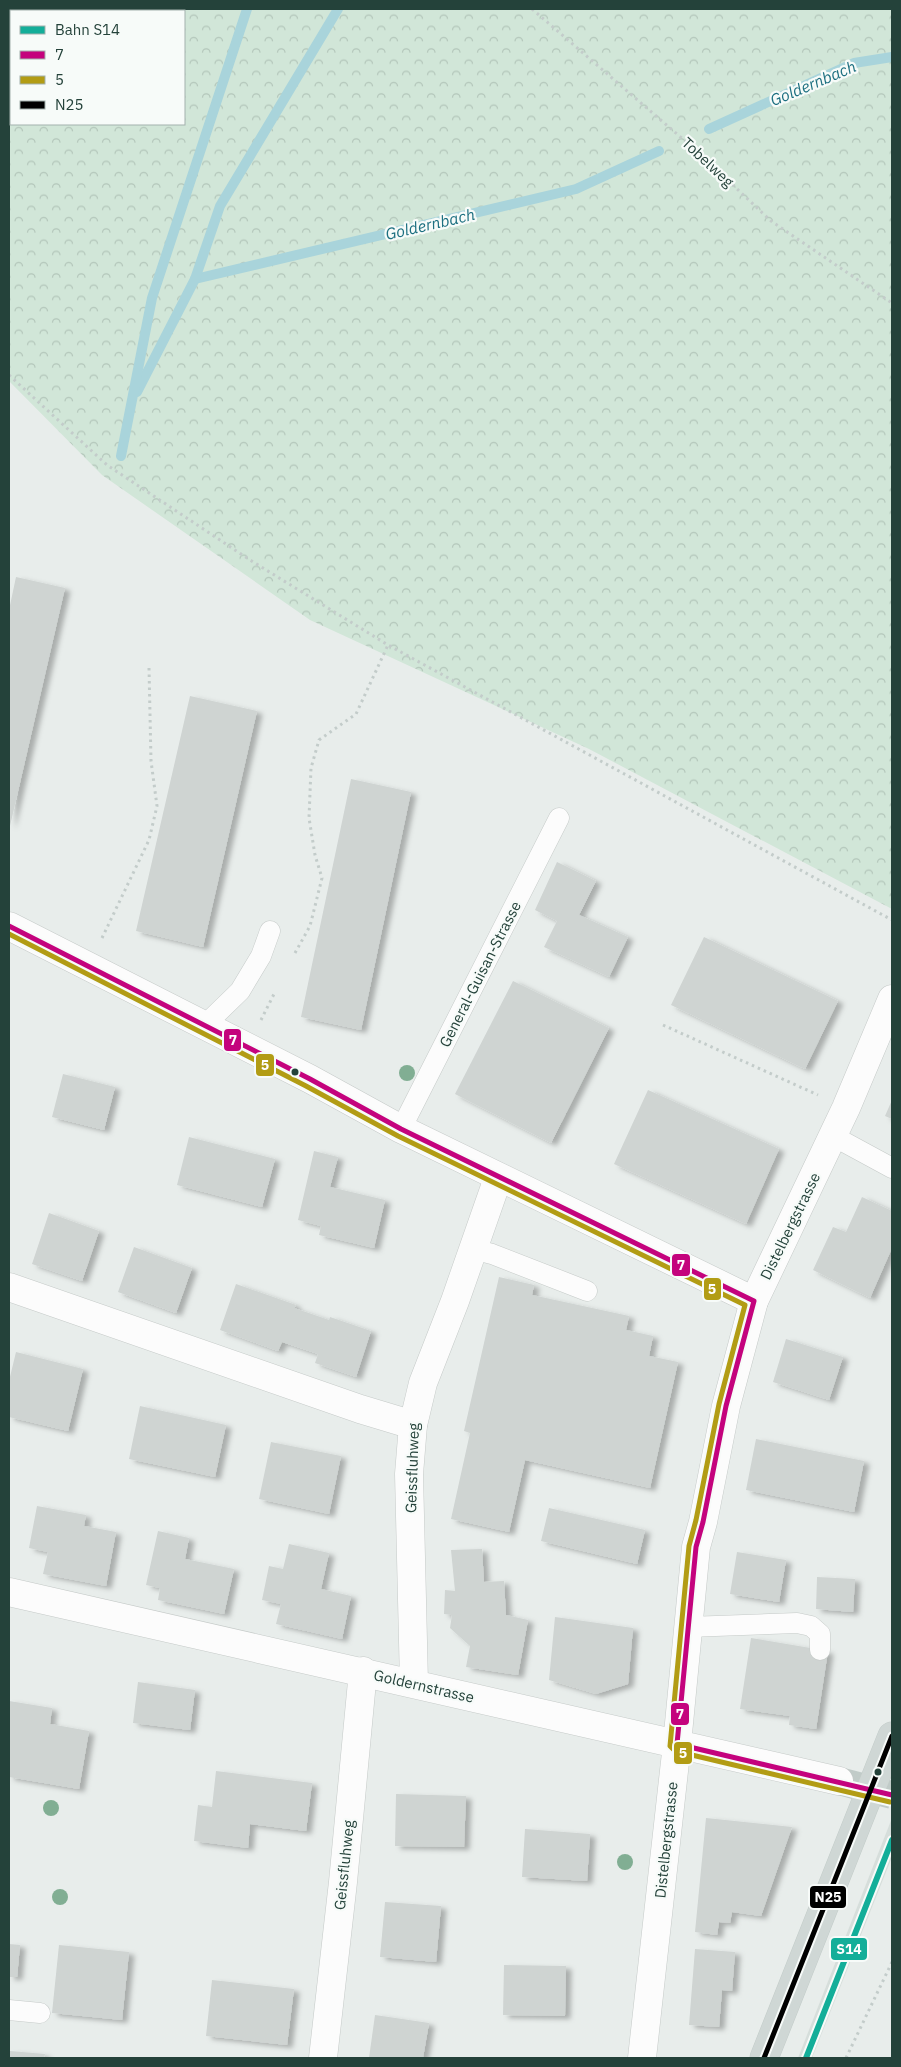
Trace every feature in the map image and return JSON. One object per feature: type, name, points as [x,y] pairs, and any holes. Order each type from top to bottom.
[{"type":"main road","points":[[764,2058],[892,1736]]},
{"type":"street","points":[[9,926],[248,1047],[498,1178],[754,1302]]},
{"type":"street","name":"Distelbergstrasse","points":[[642,2058],[677,1744],[696,1547],[703,1522],[726,1406],[754,1302],[846,1108],[892,999]]},
{"type":"street","name":"Geissfluhweg","points":[[414,1683],[409,1474],[413,1424],[423,1383],[455,1301],[498,1178]]},
{"type":"street","points":[[9,1287],[351,1405],[413,1424]]},
{"type":"street","name":"Goldernstrasse","points":[[9,1592],[363,1671],[839,1781]]},
{"type":"street","name":"Geissfluhweg","points":[[323,2058],[343,1882],[363,1671]]},
{"type":"lane","name":"General-Guisan-Strasse","points":[[402,1129],[559,818]]},
{"type":"lane","points":[[205,1025],[240,991],[261,956],[270,931]]},
{"type":"lane","points":[[833,1136],[892,1168]]},
{"type":"lane","points":[[473,1249],[492,1254],[587,1291]]},
{"type":"lane","points":[[688,1627],[797,1623],[811,1626],[820,1634],[820,1650]]},
{"type":"lane","points":[[9,2010],[40,2013]]},
{"type":"path","name":"Tobelweg","points":[[532,9],[699,153],[771,222],[892,303]]},
{"type":"path","points":[[9,375],[107,465],[250,560],[388,645],[892,920]]},
{"type":"path","points":[[293,956],[310,926],[322,878],[315,855],[309,818],[312,768],[319,740],[356,714],[388,645]]},
{"type":"path","points":[[88,966],[148,840],[157,806],[151,761],[149,668]]},
{"type":"path","points":[[248,1047],[276,989]]},
{"type":"path","points":[[663,1025],[846,1108]]},
{"type":"path","points":[[846,2058],[892,1962]]},
{"type":"shaded area","points":[[892,1818],[892,1857],[812,2058],[798,2058]]},
{"type":"green space","points":[[9,9],[892,9],[892,909],[589,749],[310,620],[102,475],[9,381]]},
{"type":"building","points":[[16,577],[65,588],[10,826],[9,610]]},
{"type":"building","points":[[190,696],[257,711],[203,947],[136,931]]},
{"type":"building","points":[[351,779],[411,792],[361,1030],[301,1017]]},
{"type":"building","points":[[557,862],[596,881],[579,915],[628,937],[609,977],[544,947],[557,921],[535,910]]},
{"type":"building","points":[[704,937],[838,1001],[805,1069],[671,1005]]},
{"type":"building","points":[[513,981],[609,1028],[551,1143],[455,1094]]},
{"type":"building","points":[[63,1074],[115,1087],[104,1130],[52,1117]]},
{"type":"building","points":[[648,1090],[779,1149],[746,1224],[614,1164]]},
{"type":"building","points":[[892,1100],[892,1119],[885,1116]]},
{"type":"building","points":[[189,1137],[275,1159],[262,1207],[177,1185]]},
{"type":"building","points":[[314,1151],[338,1157],[330,1187],[385,1200],[374,1248],[319,1235],[321,1226],[298,1220]]},
{"type":"building","points":[[862,1197],[892,1211],[892,1248],[870,1298],[813,1270],[833,1227],[846,1232]]},
{"type":"building","points":[[49,1213],[99,1231],[82,1281],[32,1264]]},
{"type":"building","points":[[134,1247],[192,1268],[176,1313],[118,1292]]},
{"type":"building","points":[[499,1277],[534,1285],[532,1295],[629,1316],[626,1330],[653,1336],[649,1356],[678,1362],[650,1488],[525,1460],[509,1532],[451,1519],[470,1433],[464,1431]]},
{"type":"building","points":[[236,1284],[296,1305],[294,1308],[329,1320],[330,1317],[371,1331],[356,1377],[315,1363],[318,1354],[282,1342],[278,1351],[220,1330]]},
{"type":"building","points":[[786,1339],[843,1357],[829,1400],[773,1382]]},
{"type":"building","points":[[16,1352],[83,1369],[68,1431],[9,1417],[9,1381]]},
{"type":"building","points":[[140,1406],[226,1425],[215,1477],[129,1459]]},
{"type":"building","points":[[756,1439],[864,1461],[854,1512],[746,1490]]},
{"type":"building","points":[[271,1442],[341,1456],[329,1514],[259,1499]]},
{"type":"building","points":[[37,1506],[86,1515],[84,1526],[116,1532],[106,1586],[43,1574],[48,1552],[29,1548]]},
{"type":"building","points":[[549,1508],[645,1530],[637,1564],[541,1541]]},
{"type":"building","points":[[158,1531],[189,1538],[185,1559],[234,1569],[224,1614],[158,1600],[160,1588],[146,1585]]},
{"type":"building","points":[[289,1544],[329,1553],[321,1589],[351,1596],[342,1639],[276,1624],[281,1604],[262,1600],[269,1566],[283,1569]]},
{"type":"building","points":[[482,1549],[484,1582],[504,1581],[506,1615],[528,1620],[518,1675],[466,1667],[470,1646],[450,1628],[452,1615],[444,1614],[445,1590],[455,1591],[451,1550]]},
{"type":"building","points":[[737,1552],[786,1560],[779,1602],[730,1594]]},
{"type":"building","points":[[817,1577],[855,1579],[853,1612],[816,1609]]},
{"type":"building","points":[[555,1617],[633,1628],[628,1684],[596,1694],[549,1680]]},
{"type":"building","points":[[751,1638],[828,1651],[816,1729],[789,1725],[790,1716],[740,1709]]},
{"type":"building","points":[[138,1682],[195,1690],[190,1730],[133,1723]]},
{"type":"building","points":[[9,1701],[52,1708],[50,1724],[89,1731],[79,1789],[9,1777]]},
{"type":"building","points":[[216,1771],[312,1783],[306,1831],[250,1824],[248,1848],[194,1841],[198,1805],[212,1807]]},
{"type":"building","points":[[396,1794],[466,1796],[464,1847],[395,1846]]},
{"type":"building","points":[[706,1818],[792,1827],[761,1916],[732,1912],[730,1923],[719,1922],[717,1935],[695,1932]]},
{"type":"building","points":[[525,1829],[590,1834],[587,1881],[522,1877]]},
{"type":"building","points":[[385,1902],[441,1906],[436,1962],[380,1957]]},
{"type":"building","points":[[9,1944],[20,1945],[17,1977],[9,1977]]},
{"type":"building","points":[[59,1945],[129,1952],[122,2020],[52,2013]]},
{"type":"building","points":[[695,1949],[735,1952],[732,1991],[722,1990],[719,2027],[689,2025]]},
{"type":"building","points":[[504,1965],[566,1966],[565,2016],[503,2015]]},
{"type":"building","points":[[212,1980],[294,1989],[287,2045],[206,2036]]},
{"type":"building","points":[[375,2015],[429,2023],[423,2058],[369,2058]]},
{"type":"building","points":[[10,2051],[45,2054],[44,2058],[10,2058]]},
{"type":"waterway","name":"Goldernbach","points":[[121,456],[152,298],[247,9]]},
{"type":"waterway","name":"Goldernbach","points":[[137,392],[195,279],[220,206],[338,9]]},
{"type":"waterway","name":"Goldernbach","points":[[709,129],[854,63],[892,57]]},
{"type":"waterway","name":"Goldernbach","points":[[195,279],[576,189],[659,151]]},
{"type":"tunnel","points":[[839,1781],[892,1795]]},
{"type":"rail line","name":"S14","points":[[806,2058],[892,1840]]},
{"type":"transit line","name":"7","points":[[9,926],[310,1079],[401,1129],[754,1301],[726,1406],[703,1522],[696,1547],[677,1744],[892,1795]]},
{"type":"transit line","name":"5","points":[[9,934],[306,1086],[398,1136],[745,1305],[719,1404],[689,1546],[670,1746],[675,1751],[890,1802]]},
{"type":"transit line","name":"N25","points":[[764,2058],[892,1736]]}]
